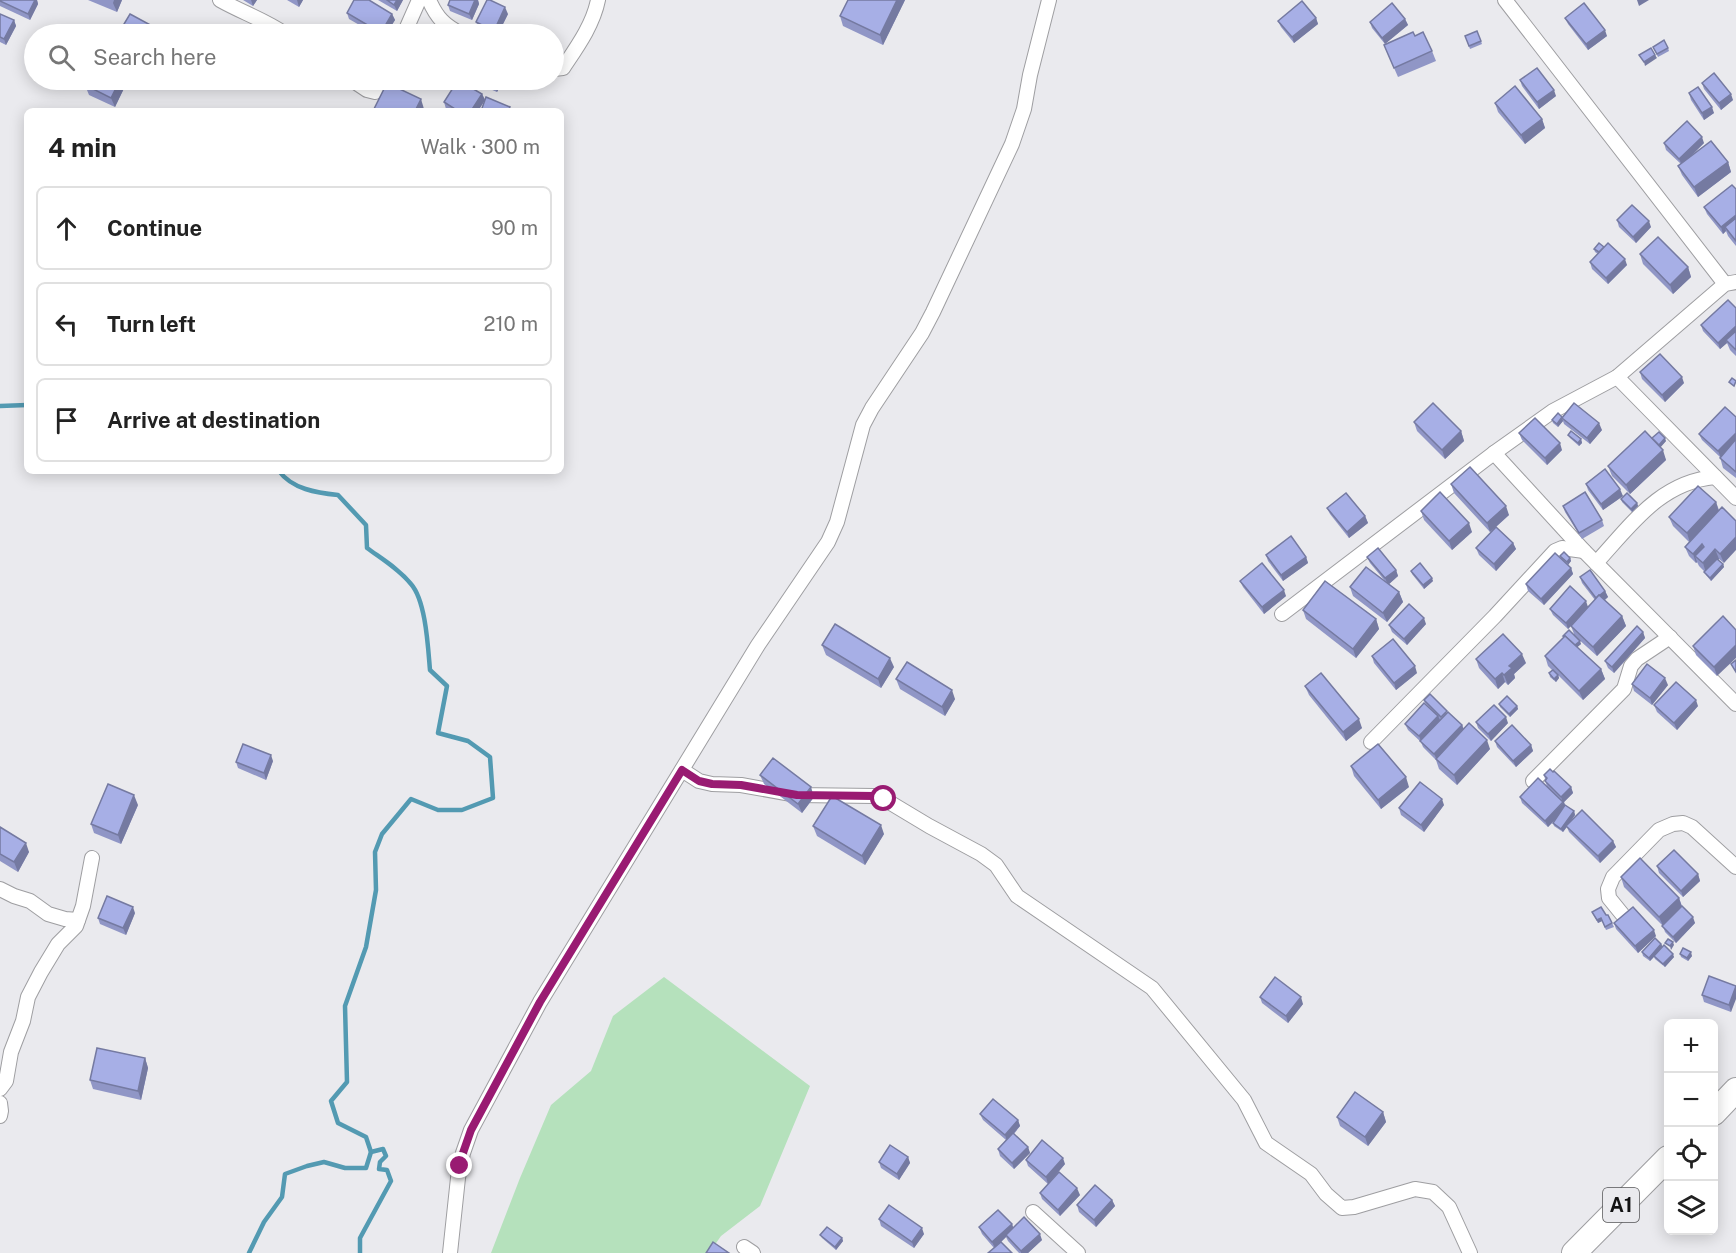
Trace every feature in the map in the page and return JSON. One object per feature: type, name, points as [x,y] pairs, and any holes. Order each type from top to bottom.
[{"type":"highway","points":[[1718,1108],[1736,1090]]},
{"type":"highway","name":"A1","points":[[1574,1253],[1664,1162]]},
{"type":"street","points":[[220,0],[267,24]]},
{"type":"street","points":[[408,24],[419,0]]},
{"type":"street","points":[[429,0],[436,15],[445,24]]},
{"type":"street","points":[[564,66],[591,24],[598,0]]},
{"type":"street","points":[[450,1253],[458,1178],[471,1130],[540,1002],[758,645],[833,532],[863,425],[922,333],[1012,144],[1024,109],[1049,0]]},
{"type":"street","points":[[1282,614],[1553,411],[1617,377],[1730,283],[1505,0]]},
{"type":"street","points":[[1617,377],[1736,498]]},
{"type":"street","points":[[1494,453],[1584,551],[1736,704]]},
{"type":"street","points":[[1596,563],[1660,497],[1680,485],[1700,478],[1716,477]]},
{"type":"street","points":[[1371,742],[1495,616],[1555,551],[1562,548],[1584,551]]},
{"type":"street","points":[[1533,781],[1624,689],[1631,666],[1637,659],[1670,637]]},
{"type":"street","points":[[682,770],[699,781],[712,784],[741,785],[797,795],[874,796],[884,799],[981,854],[996,865],[1017,896],[1152,988],[1244,1100],[1266,1143],[1311,1174],[1326,1194],[1342,1208],[1354,1207],[1415,1190],[1433,1192],[1449,1207],[1470,1253]]},
{"type":"street","points":[[1622,914],[1609,898],[1608,889],[1613,877],[1659,830],[1672,824],[1683,823],[1692,827],[1736,867]]},
{"type":"street","points":[[0,1089],[6,1081],[11,1052],[23,1021],[28,997],[40,972],[58,944],[76,926],[83,906],[92,858]]},
{"type":"street","points":[[0,890],[30,901],[48,914],[65,920],[78,920]]},
{"type":"street","points":[[0,1103],[0,1116]]},
{"type":"street","points":[[1034,1212],[1078,1253]]},
{"type":"green space","points":[[664,977],[810,1086],[760,1206],[721,1236],[709,1253],[491,1253],[551,1105],[591,1071],[613,1016]]},
{"type":"building","points":[[0,0],[35,0],[28,14]]},
{"type":"building","points":[[354,0],[369,0],[392,14],[386,24],[366,24],[347,13]]},
{"type":"building","points":[[387,0],[397,0],[394,5]]},
{"type":"building","points":[[450,0],[475,0],[469,14],[448,5]]},
{"type":"building","points":[[487,0],[505,7],[497,24],[476,22]]},
{"type":"building","points":[[848,0],[897,0],[880,35],[840,16]]},
{"type":"building","points":[[1302,1],[1316,18],[1292,37],[1278,21]]},
{"type":"building","points":[[1392,3],[1405,19],[1382,38],[1370,22]]},
{"type":"building","points":[[1584,3],[1605,30],[1586,44],[1565,18]]},
{"type":"building","points":[[0,14],[14,20],[4,39],[0,37]]},
{"type":"building","points":[[130,14],[149,24],[124,24]]},
{"type":"building","points":[[1477,31],[1481,41],[1469,46],[1465,36]]},
{"type":"building","points":[[1413,32],[1415,36],[1423,32],[1432,51],[1394,68],[1384,45]]},
{"type":"building","points":[[1664,40],[1668,48],[1657,54],[1653,47]]},
{"type":"building","points":[[1651,48],[1655,55],[1644,62],[1639,55]]},
{"type":"building","points":[[1537,68],[1554,90],[1537,102],[1520,80]]},
{"type":"building","points":[[1714,73],[1731,94],[1719,103],[1702,83]]},
{"type":"building","points":[[1515,86],[1542,119],[1521,135],[1495,103]]},
{"type":"building","points":[[1698,87],[1712,107],[1702,113],[1689,93]]},
{"type":"building","points":[[95,90],[115,90],[111,98]]},
{"type":"building","points":[[384,90],[402,90],[421,99],[416,108],[374,108]]},
{"type":"building","points":[[452,90],[475,90],[482,94],[473,108],[453,108],[444,102]]},
{"type":"building","points":[[486,97],[510,107],[510,108],[482,108]]},
{"type":"building","points":[[1687,121],[1702,137],[1679,159],[1664,143]]},
{"type":"building","points":[[1711,141],[1728,162],[1694,187],[1678,166]]},
{"type":"building","points":[[1732,185],[1736,189],[1736,215],[1721,227],[1704,207]]},
{"type":"building","points":[[1632,205],[1649,221],[1633,237],[1617,220]]},
{"type":"building","points":[[1736,218],[1736,241],[1725,227]]},
{"type":"building","points":[[1658,237],[1688,267],[1670,285],[1640,254]]},
{"type":"building","points":[[1599,243],[1604,247],[1599,252],[1594,249]]},
{"type":"building","points":[[1608,243],[1625,259],[1606,278],[1590,262]]},
{"type":"building","points":[[1728,300],[1736,308],[1736,326],[1718,343],[1701,325]]},
{"type":"building","points":[[1736,331],[1736,350],[1726,340]]},
{"type":"building","points":[[1660,354],[1682,377],[1662,395],[1640,372]]},
{"type":"building","points":[[1732,378],[1736,381],[1734,386],[1729,382]]},
{"type":"building","points":[[1433,403],[1461,431],[1442,450],[1414,422]]},
{"type":"building","points":[[1574,403],[1599,423],[1587,438],[1562,418]]},
{"type":"building","points":[[1725,407],[1736,417],[1736,433],[1718,451],[1699,434]]},
{"type":"building","points":[[1558,413],[1562,417],[1557,424],[1552,420]]},
{"type":"building","points":[[1535,418],[1560,443],[1545,458],[1519,433]]},
{"type":"building","points":[[1571,431],[1581,439],[1578,443],[1568,435]]},
{"type":"building","points":[[1645,431],[1663,450],[1626,485],[1608,466]]},
{"type":"building","points":[[1659,432],[1665,438],[1659,445],[1652,438]]},
{"type":"building","points":[[1736,439],[1736,472],[1720,458]]},
{"type":"building","points":[[1470,467],[1506,506],[1487,523],[1451,484]]},
{"type":"building","points":[[1605,469],[1620,489],[1601,504],[1586,484]]},
{"type":"building","points":[[1698,486],[1716,502],[1687,533],[1669,517]]},
{"type":"building","points":[[1440,492],[1469,523],[1449,541],[1421,511]]},
{"type":"building","points":[[1585,492],[1602,520],[1579,533],[1563,506]]},
{"type":"building","points":[[1346,493],[1365,516],[1347,532],[1327,508]]},
{"type":"building","points":[[1627,493],[1637,503],[1631,509],[1621,499]]},
{"type":"building","points":[[1722,507],[1736,521],[1736,537],[1720,554],[1715,549],[1703,563],[1695,556],[1704,547],[1702,544],[1693,554],[1685,547]]},
{"type":"building","points":[[1496,527],[1513,543],[1494,564],[1476,548]]},
{"type":"building","points":[[1291,536],[1306,557],[1281,575],[1266,555]]},
{"type":"building","points":[[1378,548],[1396,570],[1385,578],[1367,557]]},
{"type":"building","points":[[1564,552],[1570,558],[1567,562],[1560,556]]},
{"type":"building","points":[[1555,553],[1571,568],[1541,599],[1526,584]]},
{"type":"building","points":[[1717,559],[1723,564],[1710,578],[1704,572]]},
{"type":"building","points":[[1262,563],[1284,590],[1262,607],[1240,581]]},
{"type":"building","points":[[1420,563],[1432,578],[1423,585],[1411,571]]},
{"type":"building","points":[[1366,567],[1399,592],[1383,613],[1350,587]]},
{"type":"building","points":[[1590,570],[1605,591],[1596,598],[1580,577]]},
{"type":"building","points":[[1325,581],[1376,619],[1353,649],[1303,610]]},
{"type":"building","points":[[1570,586],[1586,601],[1566,623],[1550,609]]},
{"type":"building","points":[[1599,595],[1622,616],[1593,647],[1571,626]]},
{"type":"building","points":[[1409,604],[1424,618],[1404,639],[1389,625]]},
{"type":"building","points":[[1723,616],[1736,630],[1736,645],[1714,667],[1693,646]]},
{"type":"building","points":[[835,624],[890,658],[878,679],[822,645]]},
{"type":"building","points":[[1637,626],[1643,632],[1612,667],[1605,661]]},
{"type":"building","points":[[1569,630],[1580,641],[1575,645],[1563,636]]},
{"type":"building","points":[[1503,634],[1522,654],[1509,666],[1512,668],[1495,679],[1476,659]]},
{"type":"building","points":[[1565,636],[1601,669],[1579,691],[1545,656]]},
{"type":"building","points":[[1393,639],[1415,666],[1394,683],[1372,656]]},
{"type":"building","points":[[1736,660],[1736,672],[1731,664]]},
{"type":"building","points":[[907,662],[952,690],[942,707],[896,679]]},
{"type":"building","points":[[1647,664],[1665,678],[1650,698],[1632,684]]},
{"type":"building","points":[[1553,670],[1558,675],[1554,679],[1549,673]]},
{"type":"building","points":[[1321,673],[1359,719],[1343,732],[1305,686]]},
{"type":"building","points":[[1676,682],[1696,700],[1674,723],[1654,705]]},
{"type":"building","points":[[1430,694],[1447,711],[1441,717],[1424,700]]},
{"type":"building","points":[[1507,696],[1517,706],[1509,714],[1499,704]]},
{"type":"building","points":[[1424,703],[1438,716],[1419,736],[1405,724]]},
{"type":"building","points":[[1494,705],[1506,717],[1488,734],[1476,722]]},
{"type":"building","points":[[1448,712],[1462,725],[1434,754],[1420,741]]},
{"type":"building","points":[[1469,723],[1487,740],[1454,775],[1436,759]]},
{"type":"building","points":[[1512,725],[1531,745],[1513,761],[1495,741]]},
{"type":"building","points":[[243,744],[271,755],[264,773],[236,762]]},
{"type":"building","points":[[1378,744],[1406,777],[1378,800],[1351,766]]},
{"type":"building","points":[[773,758],[811,787],[798,804],[760,775]]},
{"type":"building","points":[[1550,769],[1571,787],[1561,797],[1545,781],[1547,778],[1544,775]]},
{"type":"building","points":[[1538,778],[1563,802],[1545,821],[1520,797]]},
{"type":"building","points":[[1420,782],[1442,799],[1421,825],[1399,808]]},
{"type":"building","points":[[108,784],[134,795],[118,835],[91,824]]},
{"type":"building","points":[[832,796],[881,825],[862,856],[813,826]]},
{"type":"building","points":[[1565,805],[1574,811],[1561,829],[1553,823]]},
{"type":"building","points":[[1582,810],[1613,841],[1598,856],[1566,826]]},
{"type":"building","points":[[0,827],[26,843],[14,862],[0,854]]},
{"type":"building","points":[[1674,850],[1698,874],[1681,891],[1657,866]]},
{"type":"building","points":[[1640,858],[1679,898],[1659,917],[1621,877]]},
{"type":"building","points":[[107,896],[133,907],[123,928],[98,918]]},
{"type":"building","points":[[1682,906],[1693,917],[1673,937],[1662,926]]},
{"type":"building","points":[[1601,907],[1612,923],[1605,927],[1601,918],[1597,920],[1592,912]]},
{"type":"building","points":[[1633,907],[1654,930],[1635,946],[1614,923]]},
{"type":"building","points":[[1655,938],[1661,944],[1649,958],[1642,952]]},
{"type":"building","points":[[1668,939],[1673,942],[1670,946],[1665,943]]},
{"type":"building","points":[[1664,945],[1673,954],[1663,964],[1654,956]]},
{"type":"building","points":[[1683,948],[1691,952],[1687,958],[1680,954]]},
{"type":"building","points":[[1709,976],[1736,986],[1729,1005],[1702,995]]},
{"type":"building","points":[[1275,977],[1301,997],[1286,1016],[1260,997]]},
{"type":"building","points":[[97,1048],[145,1058],[138,1091],[90,1080]]},
{"type":"building","points":[[1355,1092],[1383,1112],[1365,1137],[1337,1117]]},
{"type":"building","points":[[993,1099],[1018,1120],[1005,1135],[980,1114]]},
{"type":"building","points":[[1013,1133],[1028,1147],[1012,1163],[998,1149]]},
{"type":"building","points":[[1042,1140],[1063,1158],[1046,1177],[1026,1160]]},
{"type":"building","points":[[890,1145],[908,1157],[897,1174],[879,1162]]},
{"type":"building","points":[[1059,1172],[1077,1188],[1058,1210],[1040,1193]]},
{"type":"building","points":[[1095,1185],[1112,1200],[1094,1220],[1077,1205]]},
{"type":"building","points":[[889,1205],[922,1228],[912,1242],[879,1219]]},
{"type":"building","points":[[998,1210],[1012,1224],[992,1242],[979,1227]]},
{"type":"building","points":[[1024,1217],[1040,1234],[1021,1251],[1006,1235]]},
{"type":"building","points":[[827,1227],[842,1238],[835,1247],[820,1235]]},
{"type":"building","points":[[713,1242],[729,1253],[706,1253]]},
{"type":"building","points":[[1001,1242],[1012,1253],[988,1253]]},
{"type":"waterway","points":[[0,406],[24,405]]},
{"type":"waterway","points":[[249,1253],[264,1222],[282,1197],[285,1174],[324,1162],[345,1168],[366,1168],[371,1152],[366,1137],[338,1123],[331,1101],[347,1082],[345,1006],[366,947],[376,890],[375,852],[382,834],[411,799],[438,810],[462,810],[493,798],[490,757],[468,741],[438,733],[447,686],[430,670],[423,613],[411,584],[390,564],[367,548],[366,525],[338,495],[298,486],[282,474]]},
{"type":"waterway","points":[[360,1253],[360,1238],[391,1181],[387,1170],[379,1169],[380,1162],[386,1156],[383,1149],[371,1152]]},
{"type":"route","points":[[460,1166],[471,1130],[540,1002],[682,770],[699,781],[712,784],[741,785],[797,795],[874,796],[884,799]]}]
